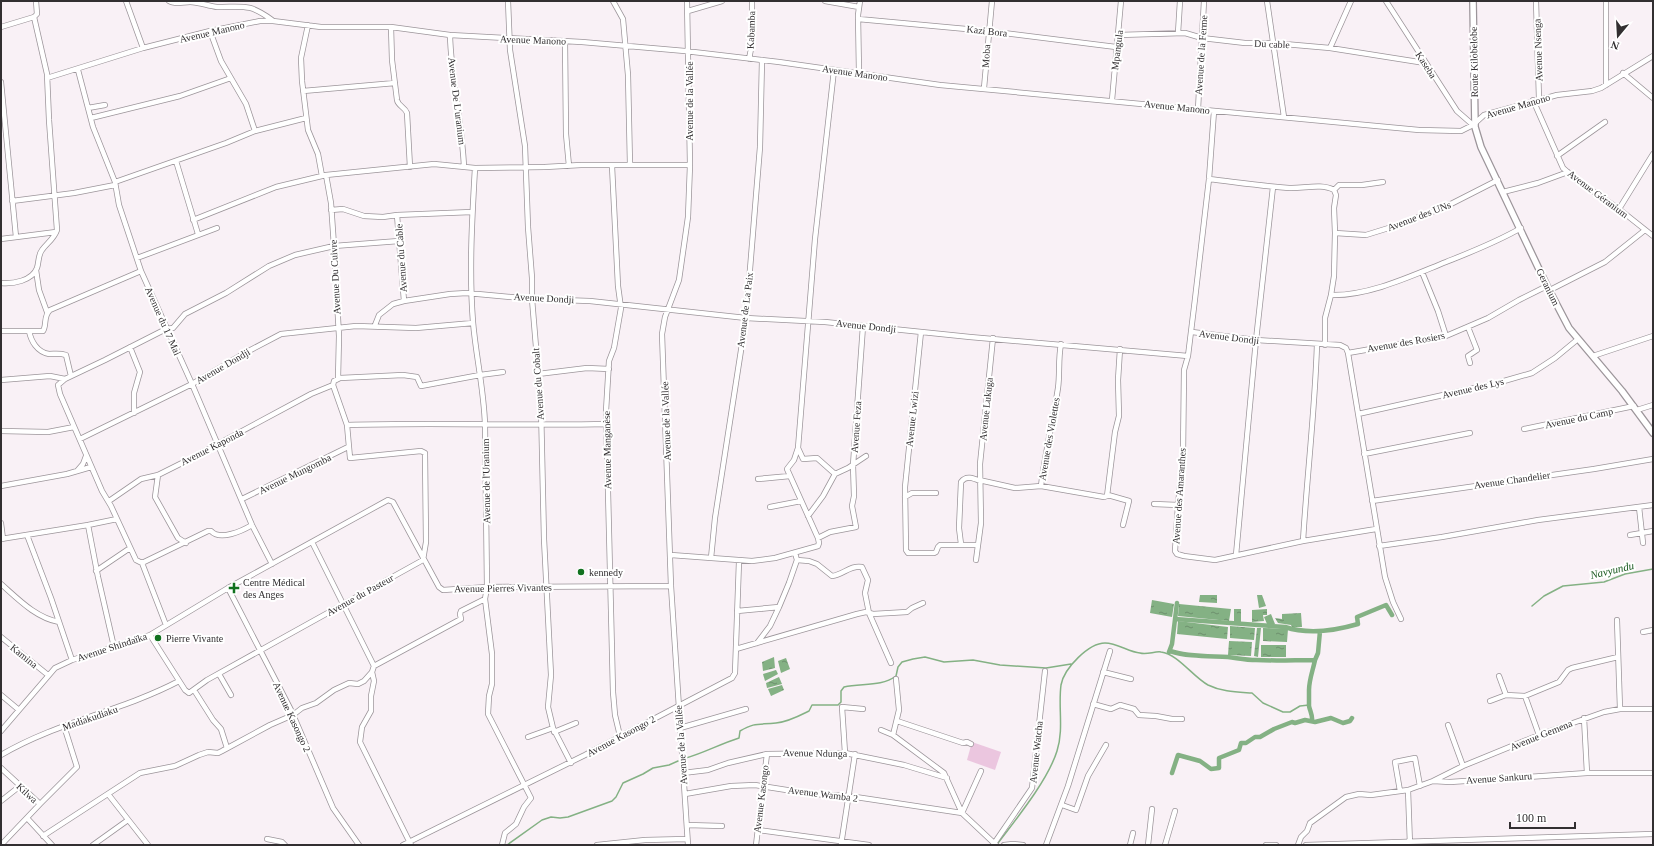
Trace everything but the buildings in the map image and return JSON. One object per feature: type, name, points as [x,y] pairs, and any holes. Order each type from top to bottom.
[{"type":"street","points":[[1,283],[21,281],[33,274],[36,270],[42,250],[49,243],[56,232],[47,78],[34,17],[36,14],[36,1]]},
{"type":"street","points":[[126,1],[144,48]]},
{"type":"street","points":[[169,1],[174,3],[191,2],[217,7],[248,6],[259,11],[273,21]]},
{"type":"street","name":"Avenue du Cobalt","points":[[508,1],[509,39],[525,146],[532,299],[541,426],[544,540],[551,675],[548,706],[554,730],[571,763]]},
{"type":"street","points":[[613,1],[623,19],[628,75],[630,166]]},
{"type":"street","name":"Avenue de la Vallée","points":[[687,1],[690,165],[688,217],[681,270],[676,289],[663,323],[662,334],[671,586],[688,842]]},
{"type":"street","points":[[688,11],[722,1]]},
{"type":"street","name":"Kabamba","points":[[749,59],[752,44],[752,1]]},
{"type":"street","points":[[825,1],[859,7]]},
{"type":"street","points":[[859,73],[858,19],[860,1]]},
{"type":"street","name":"Moba","points":[[984,88],[988,31],[992,1]]},
{"type":"street","name":"Mpangula","points":[[1112,100],[1116,46],[1119,35],[1122,1]]},
{"type":"street","points":[[1178,33],[1180,1]]},
{"type":"street","name":"Avenue de la Ferme","points":[[1198,109],[1204,1]]},
{"type":"street","points":[[1267,1],[1284,117]]},
{"type":"street","points":[[1330,48],[1351,1]]},
{"type":"street","name":"Kaseba","points":[[1386,1],[1457,111],[1474,124]]},
{"type":"street","name":"Route Kilobelobe","points":[[1473,1],[1474,124]]},
{"type":"street","name":"Avenue Nsenga","points":[[1536,1],[1539,99]]},
{"type":"street","points":[[1606,1],[1606,85]]},
{"type":"street","points":[[1,27],[34,17]]},
{"type":"street","name":"Kazi Bora","points":[[858,19],[988,31],[1116,46]]},
{"type":"street","name":"Avenue Manono","points":[[47,78],[78,70],[144,48],[210,31],[260,21],[273,21],[321,27],[391,28],[450,35],[565,41],[689,51],[940,84],[1444,132],[1461,131],[1474,124],[1484,115],[1532,100],[1562,94],[1588,92],[1606,85],[1623,73],[1653,56]]},
{"type":"street","name":"Avenue Du Cuivre","points":[[308,25],[301,63],[303,92],[309,135],[318,154],[331,210],[338,327],[338,379]]},
{"type":"street","points":[[391,28],[392,60],[397,102],[407,112],[410,167]]},
{"type":"street","points":[[210,31],[221,61],[246,104],[255,131]]},
{"type":"street","name":"Du cable","points":[[1119,35],[1178,33],[1202,38],[1250,43],[1273,43],[1330,48],[1425,63]]},
{"type":"street","name":"Avenue De L'uranium","points":[[450,35],[452,68],[464,167]]},
{"type":"street","points":[[565,41],[566,134],[569,166]]},
{"type":"street","name":"Avenue de La Paix","points":[[711,558],[715,518],[746,318],[760,147],[762,60]]},
{"type":"street","name":"Avenue du 17 Mai","points":[[78,70],[99,145],[115,183],[122,217],[141,271],[192,384],[216,444],[242,500],[252,526],[272,564]]},
{"type":"street","points":[[671,555],[739,561],[775,558],[818,546],[818,538],[790,476],[788,466],[794,460],[798,448],[815,239],[834,70]]},
{"type":"street","points":[[1623,73],[1653,98]]},
{"type":"street","points":[[91,118],[180,96],[231,78]]},
{"type":"street","points":[[1,82],[16,236]]},
{"type":"street","points":[[303,92],[395,83]]},
{"type":"street","name":"Avenue Géranium","points":[[1532,100],[1563,168],[1653,236]]},
{"type":"street","points":[[88,108],[105,105]]},
{"type":"street","points":[[1192,332],[1214,111]]},
{"type":"street","points":[[12,201],[54,195],[115,183],[255,131],[306,118]]},
{"type":"street","points":[[1557,156],[1605,122]]},
{"type":"street","name":"Geranium","points":[[1474,124],[1479,141],[1569,328],[1636,408],[1653,433]]},
{"type":"street","points":[[1619,209],[1653,154]]},
{"type":"street","points":[[176,161],[198,234]]},
{"type":"street","points":[[193,220],[276,187],[324,176],[438,164],[475,168],[690,165]]},
{"type":"street","name":"Avenue Manganèse","points":[[612,166],[618,286],[621,312],[614,348],[610,360],[607,424],[614,704],[620,736]]},
{"type":"street","name":"Avenue de l'Uranium","points":[[475,168],[472,212],[472,294],[473,323],[486,425],[487,587],[485,599],[492,649],[492,684],[489,696],[488,714],[525,786]]},
{"type":"street","points":[[1503,192],[1538,183],[1568,172]]},
{"type":"street","points":[[1208,179],[1273,187],[1316,187],[1334,190],[1339,186],[1383,182]]},
{"type":"street","name":"Avenue des UNs","points":[[1335,233],[1354,235],[1371,234],[1445,206],[1498,180]]},
{"type":"street","points":[[1236,555],[1256,340],[1273,187]]},
{"type":"street","points":[[1325,345],[1326,318],[1334,276],[1334,208],[1336,195],[1334,190]]},
{"type":"street","points":[[331,210],[343,209],[364,216],[383,217],[397,215],[472,212]]},
{"type":"street","name":"Avenue du Cable","points":[[397,215],[404,301]]},
{"type":"street","points":[[137,258],[217,228]]},
{"type":"street","points":[[1331,295],[1383,286],[1498,241],[1521,228]]},
{"type":"street","name":"Avenue des Rosiers","points":[[1348,351],[1446,336],[1605,262],[1645,230]]},
{"type":"street","points":[[1,239],[56,232]]},
{"type":"street","points":[[166,625],[142,564],[138,562],[130,548],[86,456],[58,388],[60,383],[70,376],[166,329],[173,328],[185,314],[226,293],[269,266],[295,255],[334,246],[399,241]]},
{"type":"street","points":[[1,331],[44,331],[47,312],[39,290],[36,270]]},
{"type":"street","points":[[47,312],[141,271]]},
{"type":"street","points":[[1422,272],[1438,311],[1446,336]]},
{"type":"street","name":"Avenue Dondji","points":[[375,325],[379,315],[390,306],[404,301],[450,294],[472,294],[532,299],[572,300],[746,318],[863,326],[1188,356],[1192,332],[1256,340],[1342,346],[1348,351]]},
{"type":"street","name":"Avenue Dondji","points":[[80,439],[192,384],[277,335],[286,332],[375,325],[416,328],[473,323]]},
{"type":"street","name":"Avenue Feza","points":[[818,538],[830,532],[856,527],[852,506],[854,496],[853,465],[863,326]]},
{"type":"street","points":[[1468,327],[1477,350],[1468,356],[1470,363]]},
{"type":"street","points":[[29,330],[32,342],[37,348],[49,354],[66,355],[70,376]]},
{"type":"street","name":"Avenue Lwizi","points":[[921,332],[907,464],[905,498],[906,550],[908,553],[935,552],[940,545],[961,544]]},
{"type":"street","points":[[1593,356],[1653,336]]},
{"type":"street","name":"Avenue Lukuga","points":[[976,560],[981,524],[982,494],[980,481],[985,404],[993,338]]},
{"type":"street","name":"Avenue des Lys","points":[[1358,414],[1497,383],[1525,375],[1555,358],[1578,339]]},
{"type":"street","name":"Avenue des Violettes","points":[[1061,344],[1058,363],[1058,387],[1048,437],[1041,486],[1104,497],[1108,495],[1129,501],[1123,525]]},
{"type":"street","points":[[1303,541],[1307,478],[1316,390],[1317,344]]},
{"type":"street","points":[[130,347],[140,372],[134,393],[134,413]]},
{"type":"street","points":[[1108,495],[1119,416],[1118,380],[1120,349]]},
{"type":"street","points":[[1348,351],[1379,546],[1385,576],[1393,602],[1401,619]]},
{"type":"street","name":"Avenue des Amaranthes","points":[[1188,356],[1184,370],[1183,455],[1175,545],[1177,554],[1212,560],[1303,541],[1376,529]]},
{"type":"street","points":[[538,374],[587,368],[609,369]]},
{"type":"street","points":[[423,560],[426,542],[425,452],[351,458],[349,456],[347,425],[333,385],[334,381],[338,379],[408,375],[417,377],[421,386],[502,372]]},
{"type":"street","points":[[1,380],[50,376],[65,379]]},
{"type":"street","name":"Avenue Kaponda","points":[[108,501],[141,480],[158,475],[311,394],[333,385]]},
{"type":"street","name":"Avenue du Camp","points":[[1524,430],[1653,406]]},
{"type":"street","points":[[347,425],[401,423],[541,426],[607,424]]},
{"type":"street","points":[[1,431],[52,432],[74,427]]},
{"type":"street","points":[[1364,454],[1470,433]]},
{"type":"street","name":"Avenue Mungomba","points":[[242,500],[348,447]]},
{"type":"street","points":[[798,448],[803,459],[817,458],[835,474]]},
{"type":"street","points":[[76,472],[83,464],[86,456]]},
{"type":"street","points":[[808,516],[820,500],[835,474],[853,465],[866,456]]},
{"type":"street","name":"Avenue Chandelier","points":[[1372,501],[1601,468],[1653,459]]},
{"type":"street","points":[[1,486],[76,472],[91,467]]},
{"type":"street","points":[[158,475],[155,497],[178,538],[186,543]]},
{"type":"street","points":[[758,479],[790,476]]},
{"type":"street","points":[[977,545],[961,544],[959,528],[962,480],[969,478],[1015,488],[1041,486]]},
{"type":"street","points":[[905,498],[912,493],[936,493]]},
{"type":"street","name":"Avenue Pierres Vivantes","points":[[386,501],[390,500],[393,502],[423,560],[442,590],[487,587],[671,586]]},
{"type":"street","name":"Avenue Shindaïka","points":[[1,731],[55,668],[72,660],[150,636],[228,588],[386,501]]},
{"type":"street","points":[[770,507],[801,501]]},
{"type":"street","points":[[1154,504],[1178,505]]},
{"type":"street","points":[[1379,546],[1538,520],[1653,505]]},
{"type":"street","points":[[1639,507],[1643,543]]},
{"type":"street","points":[[1,523],[2,539],[117,519]]},
{"type":"street","points":[[88,525],[96,571],[114,647]]},
{"type":"street","points":[[142,564],[208,532],[211,531],[218,534],[227,534],[252,526]]},
{"type":"street","points":[[1630,535],[1653,531]]},
{"type":"street","points":[[27,535],[72,660]]},
{"type":"street","points":[[312,542],[374,666]]},
{"type":"street","points":[[96,571],[130,548]]},
{"type":"street","points":[[757,642],[770,626],[779,607],[797,560],[795,553]]},
{"type":"street","name":"Avenue du Pasteur","points":[[194,690],[219,674],[342,604],[423,560]]},
{"type":"street","points":[[797,560],[817,564],[832,576],[842,574],[851,568],[862,567],[868,580],[865,593],[869,613],[891,663]]},
{"type":"street","name":"Avenue Kasongo 2","points":[[403,845],[410,843],[483,805],[571,763],[734,676],[739,561]]},
{"type":"street","points":[[1,584],[36,612],[49,620],[59,622]]},
{"type":"street","name":"Avenue Kasongo 2","points":[[228,588],[294,715],[333,808],[359,845]]},
{"type":"street","points":[[43,836],[140,773],[175,766],[208,752],[218,753],[294,715],[302,708],[316,704],[334,690],[349,683],[358,684],[364,682],[372,672],[374,666],[461,619],[461,611],[485,599]]},
{"type":"street","points":[[736,648],[857,614],[907,612],[923,603]]},
{"type":"street","points":[[737,611],[779,607]]},
{"type":"street","points":[[1617,620],[1620,709]]},
{"type":"street","points":[[1644,632],[1653,630]]},
{"type":"street","points":[[150,636],[187,693],[194,690],[212,720],[221,729],[227,748]]},
{"type":"street","name":"Kamina","points":[[1,638],[48,675]]},
{"type":"street","points":[[1046,845],[1062,805],[1110,651]]},
{"type":"street","points":[[1490,701],[1506,695],[1525,696],[1559,682],[1568,670],[1572,668],[1618,657]]},
{"type":"street","name":"Avenue Watcha","points":[[994,844],[1032,788],[1045,671]]},
{"type":"street","points":[[372,672],[374,681],[371,696],[371,712],[362,727],[360,742],[410,843]]},
{"type":"street","points":[[1103,672],[1131,679]]},
{"type":"street","points":[[219,674],[231,695]]},
{"type":"street","points":[[1499,676],[1506,695]]},
{"type":"street","points":[[893,735],[898,721],[899,704],[896,679]]},
{"type":"street","name":"Madiakudiaku","points":[[1,755],[64,726],[145,698],[179,681]]},
{"type":"street","points":[[1,695],[19,710]]},
{"type":"street","points":[[1525,696],[1539,735]]},
{"type":"street","points":[[1093,704],[1111,709],[1120,705],[1134,709],[1140,715],[1160,716],[1172,720],[1182,719]]},
{"type":"street","points":[[845,753],[842,707],[863,708]]},
{"type":"street","points":[[680,728],[746,709]]},
{"type":"street","name":"Avenue Gemena","points":[[1433,781],[1463,766],[1584,718],[1620,709],[1653,709]]},
{"type":"street","points":[[1584,718],[1587,773]]},
{"type":"street","points":[[898,721],[963,743],[966,742],[971,744]]},
{"type":"street","points":[[528,737],[576,723]]},
{"type":"street","points":[[1448,725],[1463,766]]},
{"type":"street","points":[[40,804],[77,767],[64,726]]},
{"type":"street","points":[[881,730],[893,735],[937,766],[947,778],[962,813],[994,844]]},
{"type":"street","points":[[1062,805],[1076,810],[1088,776],[1106,745]]},
{"type":"street","name":"Avenue Ndunga","points":[[683,773],[708,770],[728,763],[767,754],[845,753],[904,765],[947,778]]},
{"type":"street","name":"Avenue Kasongo","points":[[756,845],[767,754]]},
{"type":"street","points":[[842,844],[855,754]]},
{"type":"street","points":[[1400,791],[1395,762],[1415,758],[1420,786]]},
{"type":"street","name":"Kilwa","points":[[1,768],[40,804],[1,845]]},
{"type":"street","points":[[962,813],[981,771]]},
{"type":"street","name":"Avenue Sankuru","points":[[1298,845],[1310,823],[1346,797],[1359,794],[1371,795],[1408,790],[1433,781],[1450,782],[1587,773],[1653,773]]},
{"type":"street","name":"Avenue Wamba 2","points":[[685,794],[741,785],[763,786],[812,794],[849,796],[962,813]]},
{"type":"street","points":[[1,801],[20,786]]},
{"type":"street","points":[[502,845],[505,833],[516,824],[524,807],[531,798],[525,786]]},
{"type":"street","points":[[1408,790],[1410,844]]},
{"type":"street","points":[[108,794],[148,845]]},
{"type":"street","points":[[1148,845],[1152,809]]},
{"type":"street","points":[[1165,845],[1175,811]]},
{"type":"street","points":[[27,818],[52,845]]},
{"type":"street","points":[[93,845],[128,820]]},
{"type":"street","points":[[687,825],[722,826]]},
{"type":"street","points":[[758,830],[842,844],[869,845]]},
{"type":"street","points":[[1130,845],[1133,833]]},
{"type":"street","points":[[1306,845],[1410,844],[1653,834]]},
{"type":"street","points":[[267,839],[285,845]]},
{"type":"street","points":[[597,845],[644,840],[688,842]]},
{"type":"street","points":[[1004,845],[1023,845]]},
{"type":"street","points":[[1266,845],[1276,845]]},
{"type":"shaded area","points":[[972,742],[1001,752],[995,770],[967,760]]},
{"type":"water","points":[[1200,595],[1217,595],[1217,603],[1199,602]]},
{"type":"water","points":[[1257,595],[1262,595],[1266,606],[1259,608]]},
{"type":"water","points":[[1152,600],[1174,604],[1172,617],[1150,613]]},
{"type":"water","points":[[1179,604],[1231,609],[1229,621],[1178,616]]},
{"type":"water","points":[[1234,609],[1241,609],[1241,622],[1234,622]]},
{"type":"water","points":[[1267,609],[1267,615],[1263,615],[1264,621],[1252,622],[1252,610]]},
{"type":"water","points":[[1301,613],[1302,627],[1292,627],[1291,625],[1278,623],[1275,618],[1282,619],[1282,614]]},
{"type":"water","points":[[1271,614],[1275,624],[1267,624],[1264,617]]},
{"type":"water","points":[[1178,621],[1228,627],[1227,639],[1177,634]]},
{"type":"water","points":[[1230,626],[1255,628],[1254,640],[1230,638]]},
{"type":"water","points":[[1257,628],[1261,628],[1258,657],[1254,656]]},
{"type":"water","points":[[1263,628],[1288,629],[1287,642],[1263,641]]},
{"type":"water","points":[[1229,641],[1252,642],[1251,656],[1228,655]]},
{"type":"water","points":[[1261,645],[1286,645],[1286,657],[1261,657]]},
{"type":"water","points":[[774,657],[775,668],[763,671],[762,662]]},
{"type":"water","points":[[786,658],[790,669],[781,673],[778,661]]},
{"type":"water","points":[[776,670],[778,674],[765,681],[763,674]]},
{"type":"water","points":[[779,677],[782,684],[767,688],[766,683]]},
{"type":"water","points":[[782,685],[784,690],[771,696],[768,689]]},
{"type":"waterway","name":"Navyundu","points":[[1532,606],[1544,596],[1563,586],[1604,582],[1625,574],[1653,569]]},
{"type":"waterway","points":[[1169,652],[1172,644],[1177,603]]},
{"type":"waterway","points":[[1175,619],[1285,627],[1303,631],[1322,631],[1340,629],[1358,624],[1357,617],[1386,605],[1392,615]]},
{"type":"waterway","points":[[1170,651],[1191,655],[1252,660],[1315,660],[1318,653],[1320,631]]},
{"type":"waterway","points":[[998,843],[1023,811],[1053,762],[1059,743],[1061,726],[1060,693],[1063,678],[1072,664],[1092,647],[1099,644],[1109,643],[1136,652],[1161,652],[1167,654],[1179,661],[1208,685],[1224,690],[1252,693],[1263,703],[1283,712],[1290,712],[1300,706],[1309,705]]},
{"type":"waterway","points":[[686,758],[739,738],[740,731],[750,726],[789,720],[809,711],[812,705],[838,705],[841,702],[841,691],[844,687],[884,682],[896,676],[898,667],[902,662],[913,659],[925,657],[944,662],[973,660],[1000,665],[1046,668],[1071,664]]},
{"type":"waterway","points":[[1312,721],[1309,706],[1309,686],[1315,660]]},
{"type":"waterway","points":[[1172,773],[1178,755],[1200,761],[1211,769],[1219,768],[1219,758],[1239,750],[1241,743],[1246,743],[1255,737],[1260,737],[1274,729],[1292,722],[1295,723],[1305,720],[1315,722],[1331,718],[1343,723],[1350,721],[1352,718]]},
{"type":"waterway","points":[[507,845],[542,820],[551,817],[568,817],[612,801],[616,797],[623,783],[653,768],[669,765],[678,761]]},
{"type":"place","name":"kennedy","points":[[581,572]]},
{"type":"place","name":"Centre Médical des Anges","points":[[234,588]]},
{"type":"place","name":"Pierre Vivante","points":[[158,638]]}]
